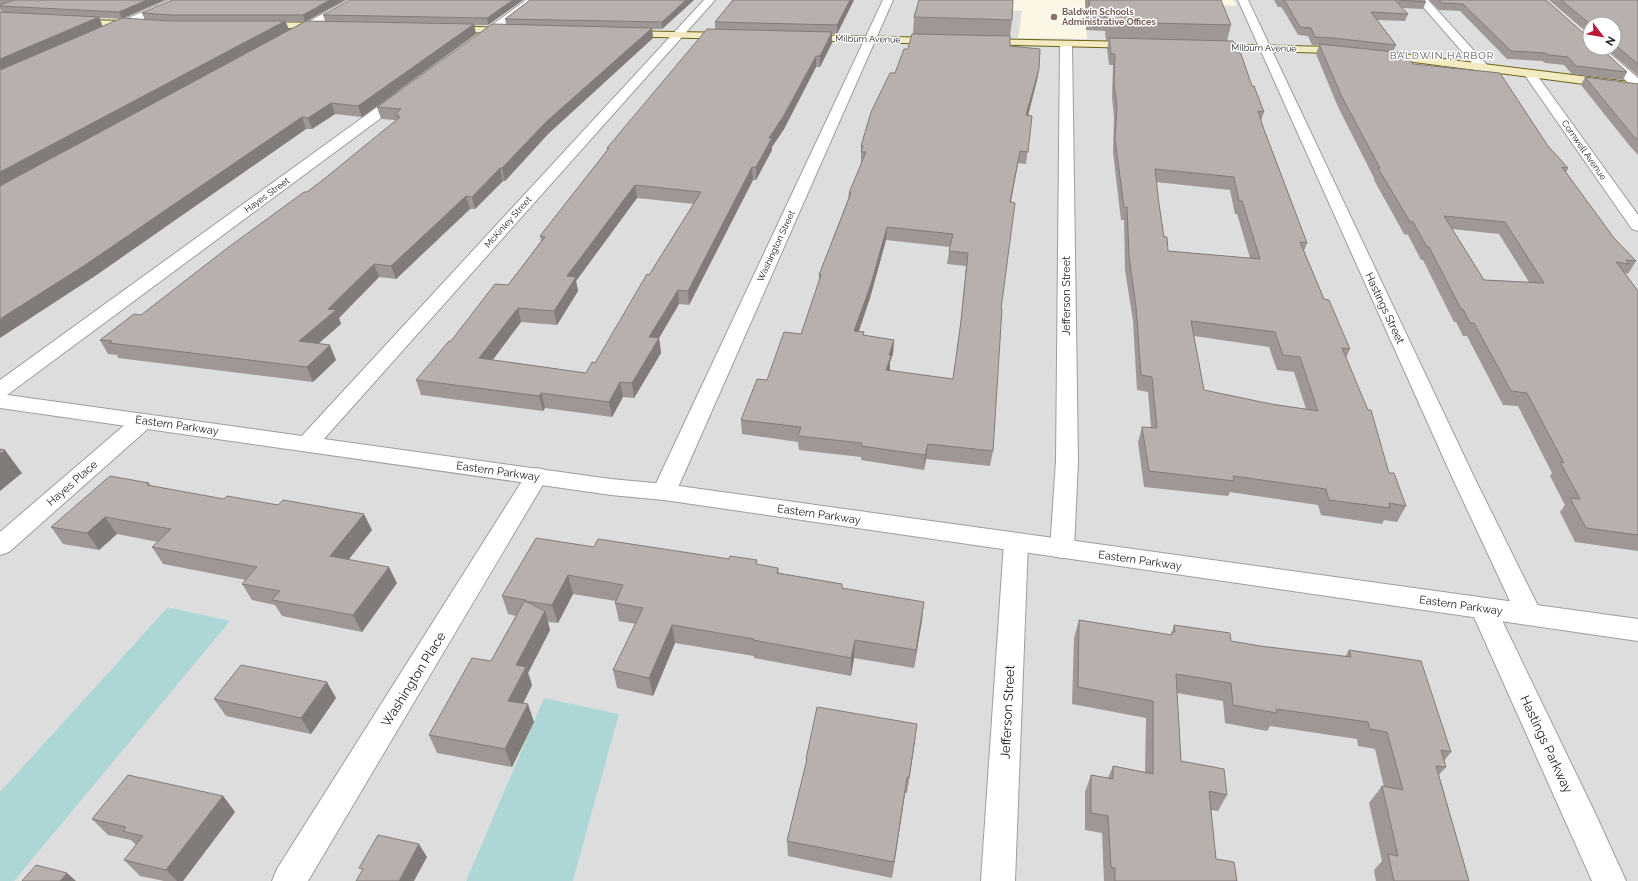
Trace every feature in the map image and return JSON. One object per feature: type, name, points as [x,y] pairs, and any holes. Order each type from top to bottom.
[{"type":"main road","points":[[61,21],[153,25]]},
{"type":"main road","points":[[250,25],[341,26]]},
{"type":"main road","points":[[436,29],[523,31]]},
{"type":"main road","points":[[608,33],[740,36]]},
{"type":"main road","name":"Milburn Avenue","points":[[794,38],[948,41]]},
{"type":"main road","points":[[972,42],[1146,46]]},
{"type":"main road","name":"Milburn Avenue","points":[[1194,46],[1330,50],[1638,86]]},
{"type":"street","points":[[94,37],[178,0]]},
{"type":"street","points":[[281,41],[356,0]]},
{"type":"street","points":[[466,49],[533,0]]},
{"type":"street","name":"McKinley Street","points":[[307,444],[710,0]]},
{"type":"street","name":"Washington Street","points":[[664,492],[888,0]]},
{"type":"street","name":"Hastings Street","points":[[1243,0],[1463,477],[1529,614]]},
{"type":"street","points":[[1422,0],[1483,68]]},
{"type":"street","name":"Jefferson Street","points":[[1062,549],[1066,461],[1066,44]]},
{"type":"street","points":[[1605,56],[1638,86]]},
{"type":"street","name":"Cornwell Avenue","points":[[1530,74],[1638,226]]},
{"type":"street","name":"Hayes Street","points":[[0,390],[415,86]]},
{"type":"street","name":"Eastern Parkway","points":[[0,400],[611,487],[664,492],[1638,630]]},
{"type":"street","name":"Hayes Place","points":[[0,546],[143,421]]},
{"type":"street","name":"Washington Place","points":[[289,881],[537,476]]},
{"type":"street","name":"Jefferson Street","points":[[998,881],[1016,542]]},
{"type":"street","name":"Hastings Parkway","points":[[1483,608],[1586,826],[1609,881]]},
{"type":"shaded area","points":[[0,0],[1638,0],[1638,881],[573,881],[619,714],[544,698],[466,881],[13,881],[229,621],[169,607],[0,792]]},
{"type":"shaded area","name":"Baldwin Schools Administrative Offices","points":[[980,0],[1234,0],[1237,6],[1163,3],[1086,21],[1087,39],[1018,38],[1022,11],[978,8]]},
{"type":"water","points":[[168,607],[230,621],[14,881],[0,881],[0,792]]},
{"type":"water","points":[[544,698],[619,714],[573,881],[466,881]]},
{"type":"building","points":[[14,0],[147,0],[119,12],[0,6]]},
{"type":"building","points":[[172,0],[330,0],[303,15],[172,15],[142,13]]},
{"type":"building","points":[[350,0],[513,0],[487,18],[323,15]]},
{"type":"building","points":[[530,0],[686,0],[662,22],[505,19]]},
{"type":"building","points":[[733,0],[850,0],[837,25],[715,22]]},
{"type":"building","points":[[919,0],[1013,0],[1012,20],[914,17]]},
{"type":"building","points":[[1089,0],[1221,0],[1231,25],[1109,22],[1108,13],[1090,12]]},
{"type":"building","points":[[1283,0],[1395,0],[1408,14],[1371,12],[1396,45],[1315,37],[1311,28],[1300,27]]},
{"type":"building","points":[[1399,0],[1424,0],[1426,2]]},
{"type":"building","points":[[1439,0],[1546,0],[1582,32],[1582,56],[1610,56],[1627,72],[1576,66],[1568,57],[1549,55],[1546,53],[1511,51],[1463,4],[1442,3]]},
{"type":"building","points":[[1561,0],[1638,0],[1638,64],[1622,51],[1622,16],[1582,16],[1582,17]]},
{"type":"building","points":[[0,12],[99,17],[0,59]]},
{"type":"building","points":[[122,18],[171,21],[285,21],[0,172],[0,70]]},
{"type":"building","points":[[306,21],[474,24],[358,106],[331,103],[308,118],[302,117],[85,265],[0,319],[0,186]]},
{"type":"building","points":[[492,24],[652,28],[546,122],[472,197],[466,196],[391,266],[374,264],[328,309],[336,310],[299,341],[330,345],[307,367],[109,343],[112,341],[100,340],[134,314],[141,315],[226,249],[324,179],[400,117],[397,117],[399,115],[394,115],[401,109],[377,107]]},
{"type":"building","points":[[707,29],[832,32],[820,56],[816,56],[783,117],[769,138],[772,138],[756,167],[752,167],[688,291],[678,290],[649,337],[659,338],[632,383],[620,382],[609,402],[541,393],[539,396],[416,380],[449,341],[451,341],[495,284],[508,285],[545,237],[540,236],[609,148],[607,148]],"holes":[[[635,185],[701,192],[649,275],[647,274],[595,363],[592,362],[586,373],[479,358],[518,308],[554,311],[576,277],[567,276]]]},
{"type":"building","points":[[912,34],[1010,36],[1010,46],[1040,49],[1039,69],[1026,115],[1032,116],[1028,152],[1020,151],[1010,202],[1015,203],[1001,309],[993,451],[928,444],[925,455],[861,446],[862,443],[798,436],[801,427],[741,420],[757,379],[767,380],[784,332],[801,334],[821,275],[819,275],[851,193],[849,193],[866,152],[861,152],[863,146],[861,146],[871,112],[890,73],[895,73],[904,49],[908,49]],"holes":[[[887,227],[953,234],[949,251],[968,253],[953,379],[886,370],[891,356],[889,355],[894,340],[863,335],[864,332],[854,331],[871,284]]]},
{"type":"building","points":[[1109,38],[1233,41],[1237,51],[1241,54],[1252,86],[1254,86],[1264,112],[1258,111],[1307,243],[1300,242],[1324,299],[1329,300],[1350,349],[1342,348],[1368,410],[1371,410],[1389,473],[1394,473],[1406,506],[1389,503],[1390,508],[1329,500],[1326,489],[1233,476],[1234,481],[1149,471],[1142,427],[1157,428],[1152,377],[1141,375],[1136,307],[1129,256],[1127,207],[1124,207],[1115,139],[1117,106],[1114,85],[1115,54],[1111,54]],"holes":[[[1155,169],[1234,177],[1239,201],[1242,201],[1260,259],[1168,251],[1167,237],[1164,237]],[[1191,321],[1275,332],[1283,355],[1300,357],[1318,411],[1271,404],[1204,390]]]},
{"type":"building","points":[[1319,44],[1405,53],[1413,64],[1500,73],[1548,146],[1568,168],[1562,167],[1614,238],[1636,261],[1626,260],[1629,264],[1616,262],[1638,291],[1638,535],[1586,528],[1570,498],[1580,499],[1560,462],[1564,463],[1527,393],[1511,391],[1474,323],[1470,323],[1463,309],[1461,309],[1429,247],[1427,247],[1413,222],[1410,222],[1378,168],[1380,168],[1342,97]],"holes":[[[1444,216],[1505,222],[1544,283],[1484,280]]]},
{"type":"building","points":[[1585,77],[1638,84],[1638,140],[1634,137]]},
{"type":"building","points":[[0,449],[5,450],[0,454]]},
{"type":"building","points":[[110,476],[149,483],[147,485],[224,499],[227,496],[278,505],[283,500],[364,514],[330,556],[389,567],[353,615],[272,600],[280,591],[242,584],[257,567],[152,547],[171,529],[105,517],[87,533],[51,527]]},
{"type":"building","points":[[536,538],[594,547],[598,539],[729,559],[730,556],[757,560],[756,564],[778,568],[777,573],[842,584],[842,588],[924,602],[916,650],[855,640],[851,658],[672,625],[649,678],[613,670],[643,608],[615,603],[623,585],[568,575],[552,605],[525,601],[545,611],[516,665],[526,667],[508,701],[528,704],[505,749],[429,735],[472,658],[491,661],[525,600],[502,596]]},
{"type":"building","points":[[1079,620],[1172,635],[1172,632],[1175,632],[1174,625],[1230,633],[1231,641],[1260,646],[1351,657],[1349,650],[1421,661],[1451,752],[1441,750],[1446,767],[1436,766],[1469,881],[1394,881],[1388,854],[1398,856],[1382,786],[1403,790],[1387,732],[1370,729],[1368,722],[1276,709],[1277,713],[1233,705],[1231,683],[1176,674],[1181,761],[1224,769],[1227,795],[1209,791],[1216,859],[1234,862],[1237,881],[1115,881],[1115,868],[1111,867],[1108,816],[1091,813],[1091,775],[1113,779],[1113,766],[1153,774],[1153,701],[1078,687]]},
{"type":"building","points":[[241,665],[327,682],[301,718],[214,699]]},
{"type":"building","points":[[817,707],[917,724],[894,862],[787,841],[807,759]]},
{"type":"building","points":[[128,775],[223,796],[166,870],[124,860],[143,836],[123,831],[126,827],[92,819]]},
{"type":"building","points":[[378,835],[419,844],[399,881],[356,881],[363,869],[359,868]]},
{"type":"building","points":[[36,865],[67,873],[60,881],[22,881]]},
{"type":"place","name":"Baldwin Schools Administrative Offices","points":[[1054,17]]},
{"type":"district","name":"BALDWIN HARBOR","points":[[1442,55]]}]
